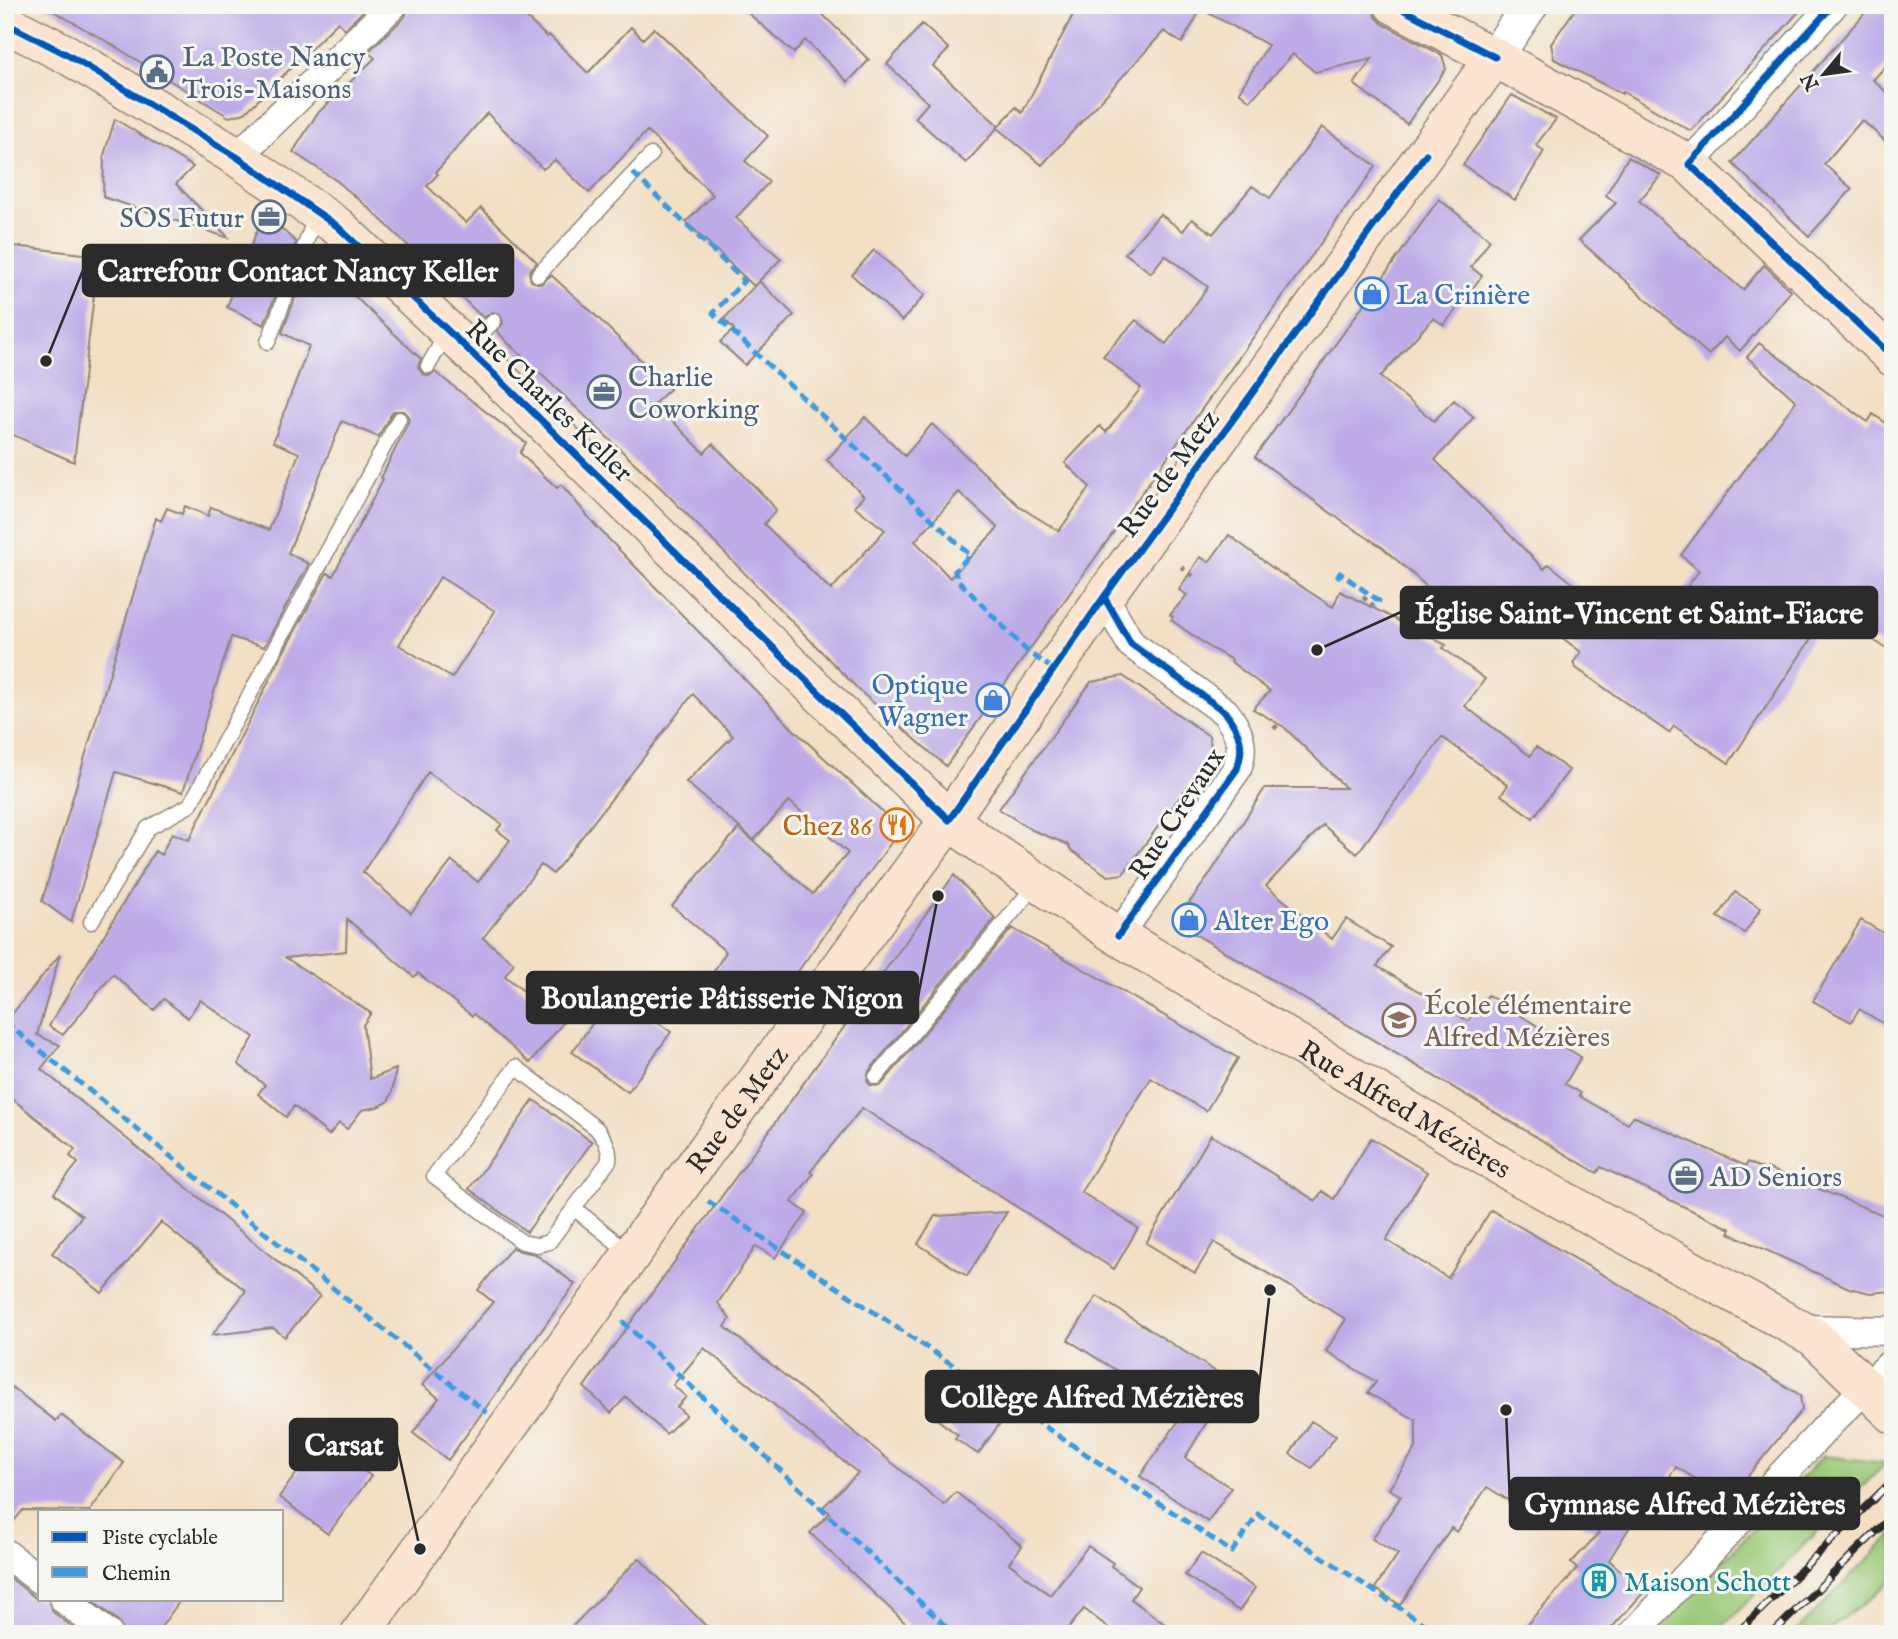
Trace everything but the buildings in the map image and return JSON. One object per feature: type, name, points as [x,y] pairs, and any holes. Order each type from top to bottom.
[{"type":"main road","points":[[1394,5],[1495,57],[1689,164],[1893,357]]},
{"type":"main road","name":"Rue Charles Keller","points":[[5,23],[66,54],[237,158],[348,236],[458,339],[949,820]]},
{"type":"main road","name":"Rue de Metz","points":[[360,1634],[632,1254],[949,820],[1104,597],[1495,57]]},
{"type":"main road","name":"Rue Alfred Mézières","points":[[949,820],[1118,936],[1511,1171],[1801,1329],[1884,1388]]},
{"type":"street","points":[[237,158],[393,5]]},
{"type":"street","name":"Rue de Metz","points":[[1495,57],[1530,5]]},
{"type":"street","points":[[1689,164],[1833,5]]},
{"type":"street","name":"Rue Crevaux","points":[[1104,597],[1130,644],[1225,712],[1236,726],[1242,754],[1237,769],[1118,936]]},
{"type":"street","points":[[1801,1329],[1893,1331]]},
{"type":"street","points":[[1633,1634],[1834,1419],[1884,1388]]},
{"type":"street","points":[[5,1553],[38,1578]]},
{"type":"street","points":[[65,1600],[108,1634]]},
{"type":"lane","points":[[538,275],[651,155]]},
{"type":"lane","points":[[268,342],[317,212]]},
{"type":"lane","points":[[428,366],[458,339],[494,321]]},
{"type":"lane","points":[[91,922],[148,828],[190,805],[399,419]]},
{"type":"lane","points":[[876,1077],[1038,882]]},
{"type":"lane","points":[[516,1067],[597,1129],[606,1142],[610,1153],[609,1161],[575,1209],[549,1242],[537,1245],[522,1242],[435,1176],[516,1067]]},
{"type":"lane","points":[[575,1209],[632,1254]]},
{"type":"path","points":[[1181,567],[1193,576]]},
{"type":"path","points":[[1363,597],[1374,606]]},
{"type":"path","points":[[1274,729],[1279,723]]},
{"type":"green space","points":[[1823,1456],[1886,1463],[1715,1634],[1653,1634]]},
{"type":"green space","points":[[1893,1534],[1893,1579],[1825,1634],[1793,1634]]},
{"type":"railway","points":[[1736,1634],[1893,1480]]},
{"type":"railway","points":[[1772,1634],[1893,1515]]},
{"type":"marked path","points":[[633,173],[744,281],[713,313],[970,555],[955,571],[957,579],[1028,652],[1053,669]]},
{"type":"marked path","points":[[1337,578],[1340,573],[1379,601],[1374,606]]},
{"type":"marked path","points":[[5,1022],[487,1413]]},
{"type":"marked path","points":[[708,1201],[1232,1552],[1258,1514],[1439,1634]]},
{"type":"marked path","points":[[622,1321],[954,1634]]},
{"type":"cycle path","points":[[1394,5],[1495,57]]},
{"type":"cycle path","points":[[1833,5],[1689,164],[1893,357]]},
{"type":"cycle path","points":[[5,23],[66,54],[237,157],[337,226],[495,375],[949,820],[1104,597],[1426,154]]},
{"type":"cycle path","points":[[1104,597],[1131,644],[1225,712],[1237,732],[1241,746],[1237,769],[1118,936]]},
{"type":"place","name":"La Poste Nancy Trois-Maisons","points":[[157,72]]},
{"type":"place","name":"SOS Futur","points":[[269,217]]},
{"type":"place","name":"La Crinière","points":[[1372,294]]},
{"type":"place","name":"Carrefour Contact Nancy Keller","points":[[46,361]]},
{"type":"place","name":"Charlie Coworking","points":[[604,392]]},
{"type":"place","name":"Église Saint-Vincent et Saint-Fiacre","points":[[1317,650]]},
{"type":"place","name":"Optique Wagner","points":[[993,700]]},
{"type":"place","name":"Chez 86","points":[[897,825]]},
{"type":"place","name":"Boulangerie Pâtisserie Nigon","points":[[938,896]]},
{"type":"place","name":"Alter Ego","points":[[1189,920]]},
{"type":"place","name":"École élémentaire Alfred Mézières","points":[[1399,1020]]},
{"type":"place","name":"AD Seniors","points":[[1686,1176]]},
{"type":"place","name":"Collège Alfred Mézières","points":[[1270,1290]]},
{"type":"place","name":"Gymnase Alfred Mézières","points":[[1506,1410]]},
{"type":"place","name":"Carsat","points":[[420,1549]]},
{"type":"place","name":"Maison Schott","points":[[1599,1581]]}]
